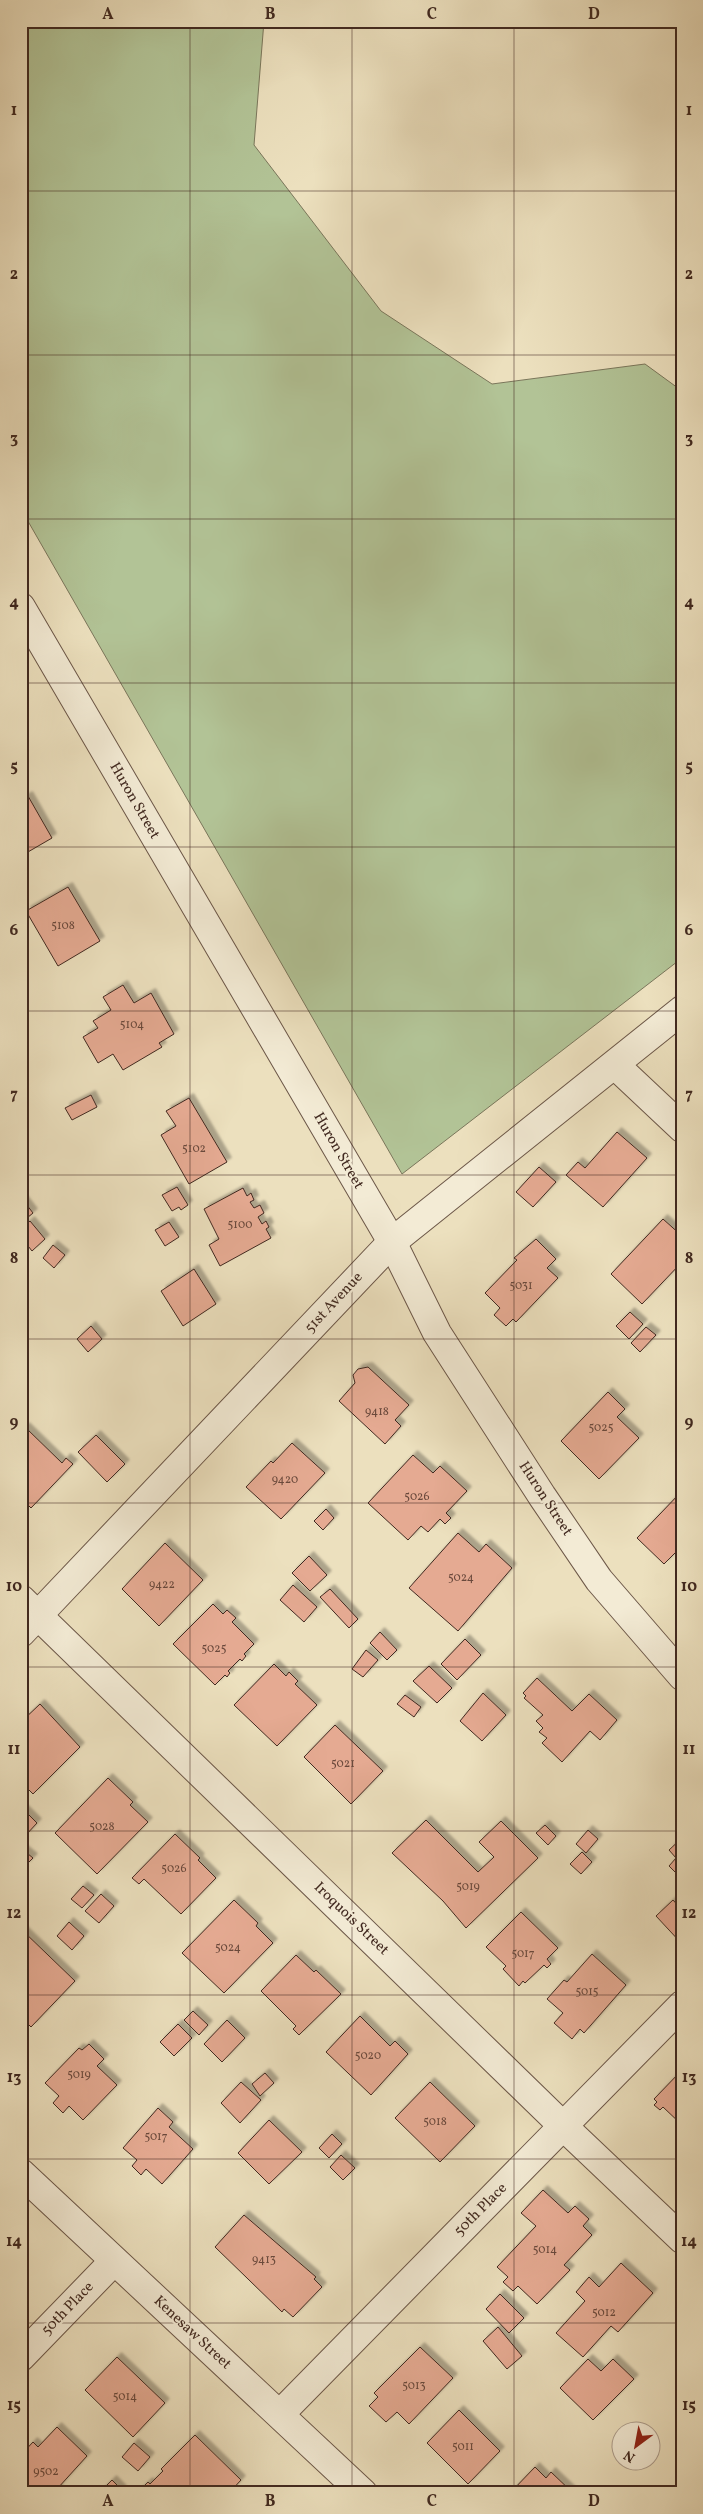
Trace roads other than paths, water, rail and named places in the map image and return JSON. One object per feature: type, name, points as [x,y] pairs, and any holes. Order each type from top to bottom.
[{"type":"street","name":"Huron Street","points":[[21,607],[392,1242],[437,1333],[598,1580],[682,1676]]},
{"type":"street","name":"51st Avenue","points":[[27,1616],[392,1242],[615,1066],[682,1010]]},
{"type":"street","points":[[615,1066],[682,1128]]},
{"type":"street","name":"Iroquois Street","points":[[27,1616],[682,2239]]},
{"type":"street","name":"50th Place","points":[[280,2414],[682,2006]]},
{"type":"street","name":"Kenesaw Street","points":[[21,2173],[362,2493]]},
{"type":"street","name":"50th Place","points":[[21,2357],[114,2262]]}]
